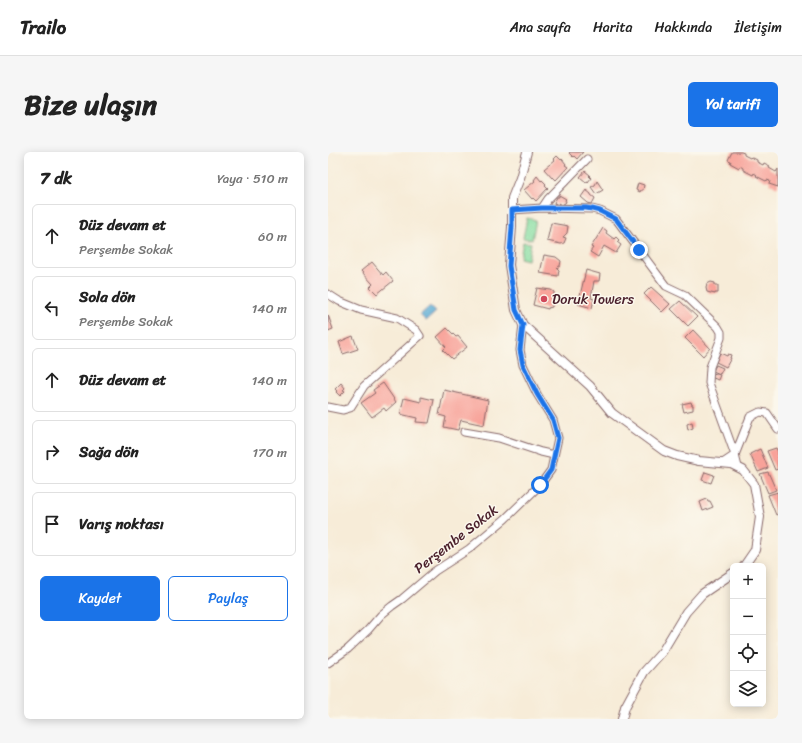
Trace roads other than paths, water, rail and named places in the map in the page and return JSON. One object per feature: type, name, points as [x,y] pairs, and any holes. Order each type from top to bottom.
[{"type":"street","points":[[527,152],[520,178],[512,198],[512,227],[509,266],[516,310],[523,325],[590,386],[612,413],[664,451],[698,461],[731,464],[743,470],[754,484],[760,517],[755,550],[746,563]]},
{"type":"street","points":[[542,208],[548,199],[587,159]]},
{"type":"street","points":[[512,210],[542,208],[592,209],[600,211],[616,219],[666,286],[685,295],[718,327],[721,332],[721,338],[710,367],[710,383],[738,467]]},
{"type":"street","points":[[328,294],[339,301],[361,310],[397,318],[416,330],[420,336],[364,386],[350,408],[343,410],[328,407]]},
{"type":"street","name":"Perşembe Sokak","points":[[328,663],[348,649],[392,606],[435,571],[469,549],[505,519],[540,485],[551,470],[558,438],[553,420],[537,394],[523,365],[520,350],[523,325]]},
{"type":"street","points":[[723,463],[734,455],[750,417],[760,412],[767,413],[778,429]]},
{"type":"street","points":[[464,432],[499,438],[554,455]]},
{"type":"street","points":[[622,719],[625,707],[644,672],[662,652],[686,612],[702,594],[730,575]]},
{"type":"water","points":[[430,306],[436,312],[426,321],[420,315]]},
{"type":"place","name":"Doruk Towers","points":[[544,299]]}]
